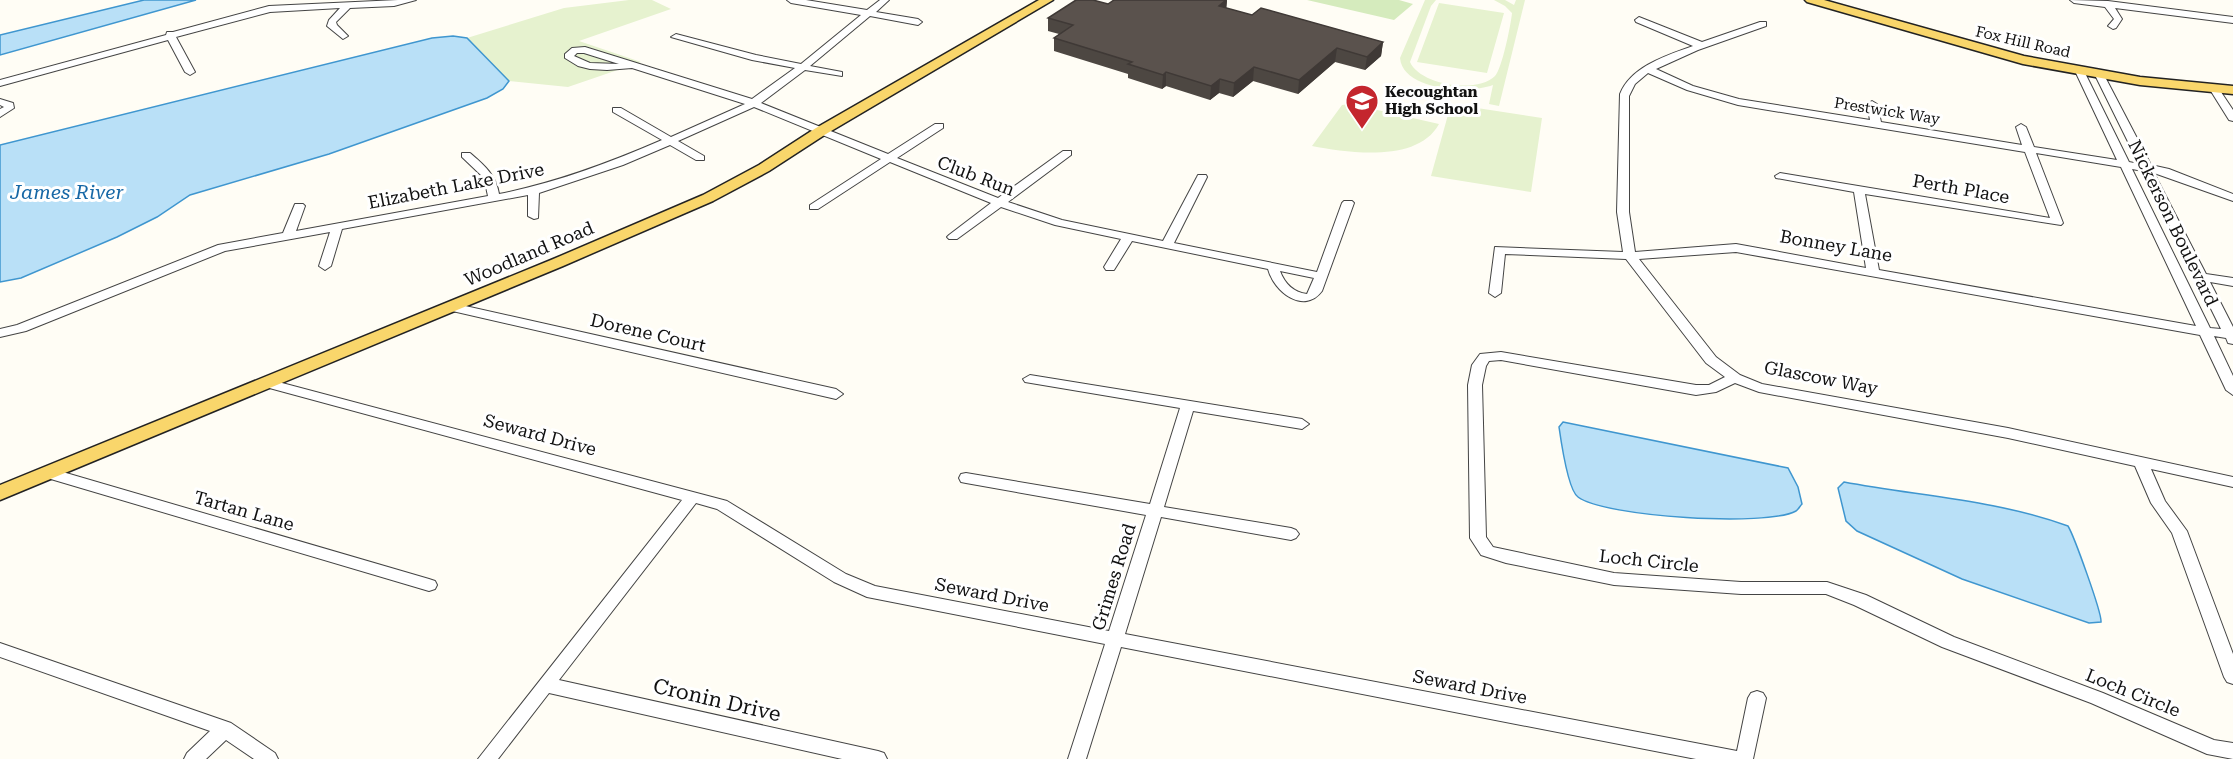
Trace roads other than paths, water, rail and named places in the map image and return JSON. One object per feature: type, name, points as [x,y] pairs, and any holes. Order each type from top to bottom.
[{"type":"main road","name":"Woodland Road","points":[[0,493],[452,307],[699,202],[764,168],[821,131],[1047,0]]},
{"type":"main road","name":"Fox Hill Road","points":[[1812,0],[1969,46],[2082,73],[2233,90]]},
{"type":"street","points":[[0,83],[170,34],[269,9],[304,4],[375,5],[412,0]]},
{"type":"street","points":[[790,0],[918,22]]},
{"type":"street","name":"Elizabeth Lake Drive","points":[[0,333],[111,299],[222,248],[289,234],[533,192],[563,183],[671,141],[753,103],[783,84],[885,0]]},
{"type":"street","points":[[2074,0],[2233,20]]},
{"type":"street","points":[[2108,4],[2118,19],[2113,26]]},
{"type":"street","points":[[343,36],[332,26],[332,22],[347,6]]},
{"type":"street","points":[[1639,20],[1702,46]]},
{"type":"street","name":"Glascow Way","points":[[1763,24],[1702,46],[1649,70],[1635,78],[1624,96],[1623,212],[1630,256],[1711,360],[1735,378],[1759,388],[2008,433],[2233,482]]},
{"type":"street","points":[[170,34],[190,72]]},
{"type":"street","points":[[676,37],[755,58],[839,74]]},
{"type":"street","name":"Club Run","points":[[632,65],[603,67],[577,61],[568,56],[575,50],[585,50],[753,103],[1000,203],[1059,223],[1126,239],[1321,276]]},
{"type":"street","name":"Prestwick Way","points":[[1649,70],[1690,88],[1738,102],[2179,174],[2232,199]]},
{"type":"street","name":"Nickerson Boulevard","points":[[2082,73],[2233,390]]},
{"type":"street","name":"Nickerson Boulevard","points":[[2100,75],[2232,337]]},
{"type":"street","points":[[2214,88],[2233,118]]},
{"type":"street","points":[[0,102],[9,105],[9,108],[0,114]]},
{"type":"street","points":[[1872,104],[1876,124]]},
{"type":"street","points":[[617,110],[700,158]]},
{"type":"street","points":[[814,207],[939,126]]},
{"type":"street","points":[[2021,127],[2028,149]]},
{"type":"street","name":"Perth Place","points":[[1780,176],[2057,223],[2028,149]]},
{"type":"street","points":[[953,237],[1067,153]]},
{"type":"street","points":[[466,155],[489,176],[493,184],[494,198]]},
{"type":"street","points":[[1167,245],[1202,177]]},
{"type":"street","points":[[1859,190],[1873,272]]},
{"type":"street","points":[[533,192],[534,216]]},
{"type":"street","points":[[1273,266],[1286,291],[1296,297],[1310,298],[1316,291],[1348,203]]},
{"type":"street","points":[[289,234],[299,206]]},
{"type":"street","points":[[325,266],[337,227]]},
{"type":"street","points":[[1110,267],[1126,239]]},
{"type":"street","name":"Bonney Lane","points":[[1495,293],[1499,250],[1630,256],[1736,248],[2232,337]]},
{"type":"street","points":[[2201,277],[2233,282]]},
{"type":"street","name":"Dorene Court","points":[[452,307],[836,394]]},
{"type":"street","name":"Loch Circle","points":[[1735,378],[1711,389],[1696,390],[1501,356],[1485,357],[1479,365],[1475,385],[1478,538],[1487,550],[1506,557],[1614,579],[1732,587],[1827,588],[1860,600],[1948,642],[2097,698],[2214,748],[2233,751]]},
{"type":"street","points":[[1030,379],[1302,424]]},
{"type":"street","name":"Seward Drive","points":[[267,383],[722,505],[855,586],[873,592],[1738,759]]},
{"type":"street","name":"Grimes Road","points":[[1077,759],[1188,406]]},
{"type":"street","points":[[2140,461],[2158,503],[2179,531],[2233,677]]},
{"type":"street","name":"Tartan Lane","points":[[49,473],[429,585]]},
{"type":"street","points":[[966,478],[1291,534]]},
{"type":"street","points":[[487,759],[693,496]]},
{"type":"street","points":[[0,650],[225,729],[269,759]]},
{"type":"street","name":"Cronin Drive","points":[[547,685],[878,759]]},
{"type":"street","points":[[1743,759],[1757,698]]},
{"type":"street","points":[[194,759],[225,729]]},
{"type":"water","points":[[144,0],[196,0],[0,55],[0,35]]},
{"type":"water","name":"James River","points":[[453,36],[467,38],[509,81],[503,89],[487,98],[329,154],[190,195],[157,217],[117,237],[21,278],[0,282],[0,145],[432,38]]},
{"type":"water","points":[[1563,422],[1788,468],[1798,487],[1802,504],[1796,511],[1780,516],[1722,519],[1651,514],[1594,504],[1574,493],[1559,427]]},
{"type":"water","points":[[1844,482],[1985,504],[2068,526],[2087,574],[2101,622],[2089,623],[1962,579],[1857,531],[1846,521],[1838,488]]},
{"type":"place","name":"Kecoughtan High School","points":[[1362,130]]}]
